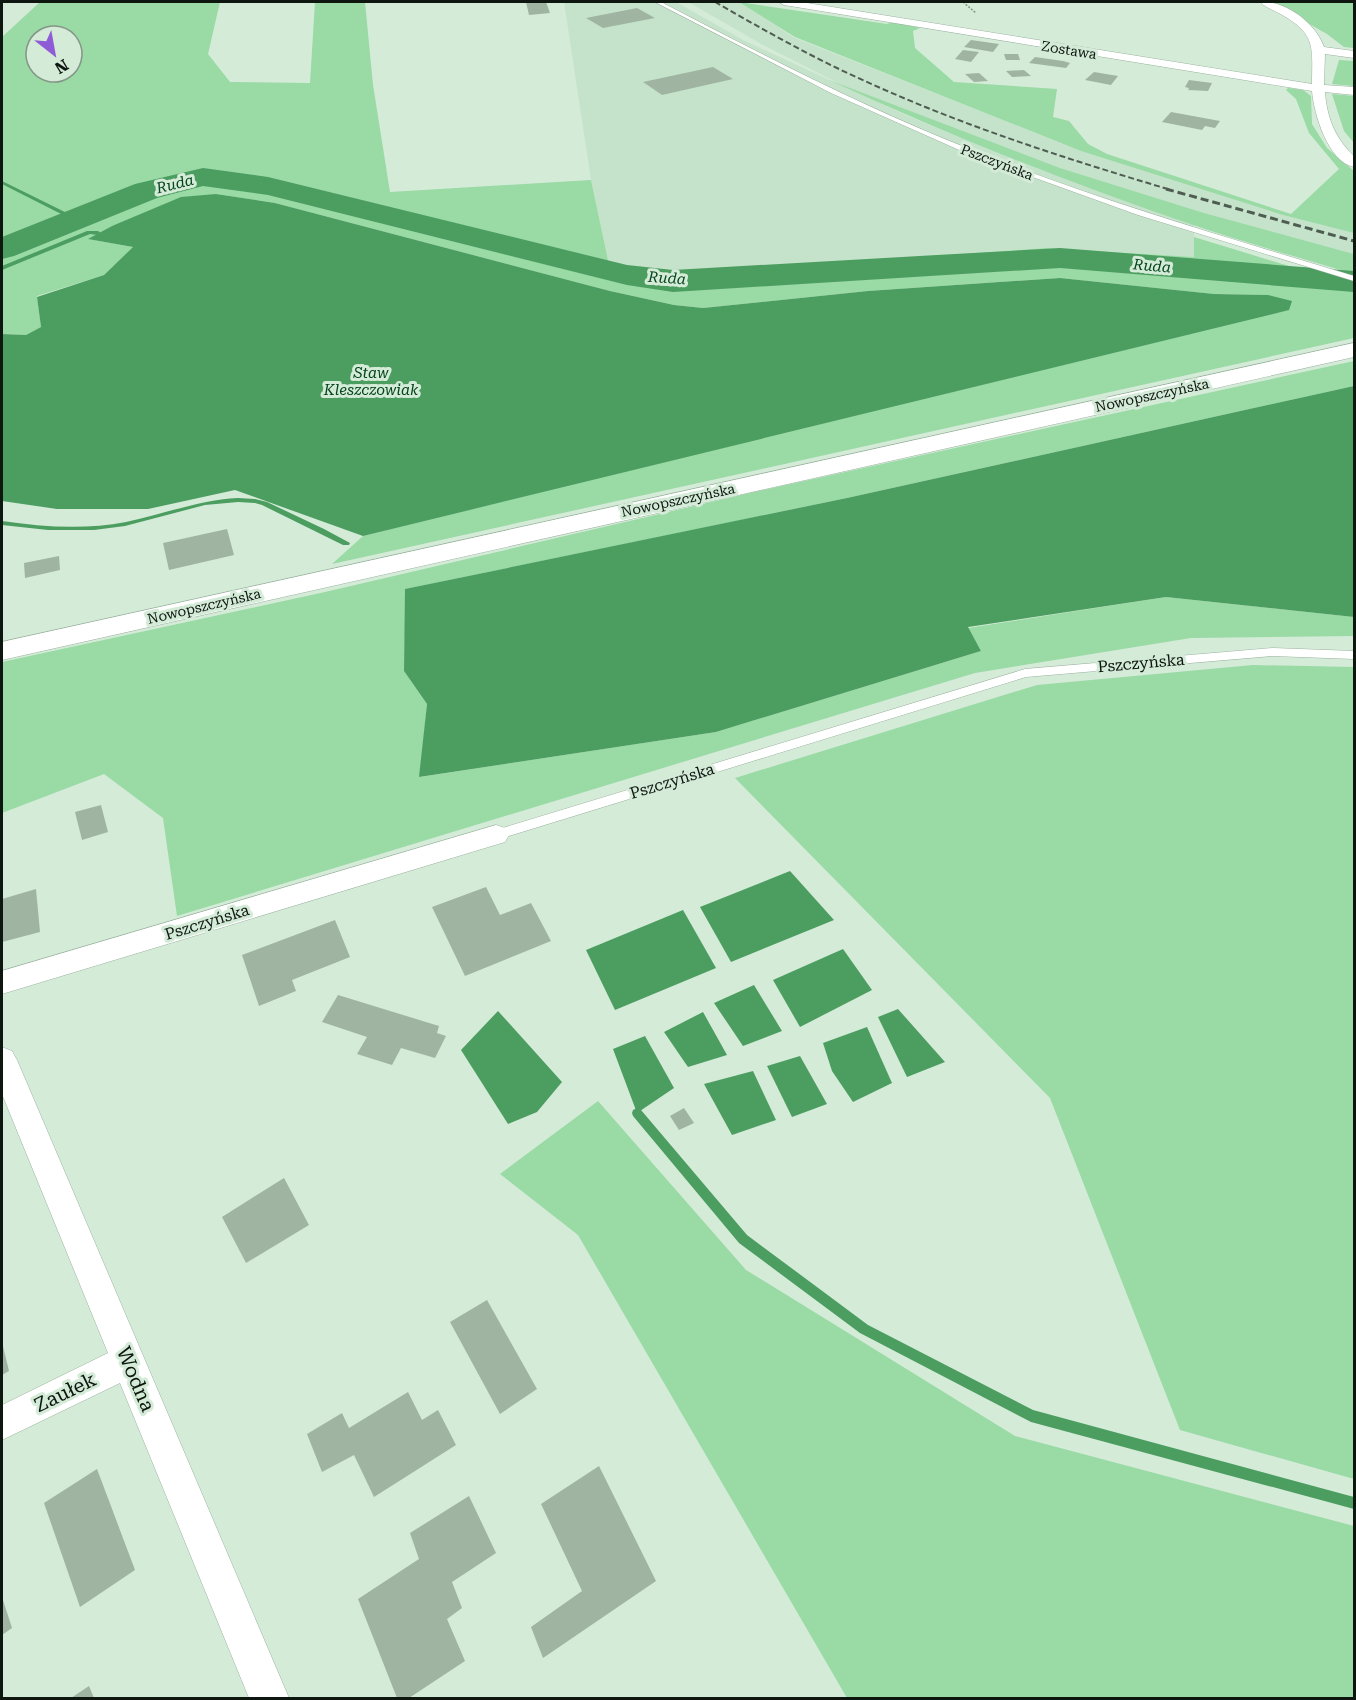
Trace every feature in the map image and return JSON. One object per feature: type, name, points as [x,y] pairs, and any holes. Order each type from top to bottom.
[{"type":"main road","name":"Nowopszczyńska","points":[[2,651],[1354,350]]},
{"type":"street","name":"Zostawa","points":[[784,2],[1318,88],[1354,91]]},
{"type":"street","points":[[1265,2],[1297,20],[1316,41],[1318,88],[1323,124],[1337,145],[1354,163]]},
{"type":"street","points":[[1318,50],[1354,54]]},
{"type":"street","name":"Pszczyńska","points":[[2,983],[496,835]]},
{"type":"street","name":"Wodna","points":[[2,1060],[269,1698]]},
{"type":"street","name":"Zaułek","points":[[2,1424],[129,1361]]},
{"type":"lane","name":"Pszczyńska","points":[[658,2],[792,72],[881,114],[1014,169],[1136,212],[1354,279]]},
{"type":"lane","name":"Pszczyńska","points":[[496,835],[1025,673],[1272,652],[1354,655]]},
{"type":"shaded area","points":[[40,2],[220,2],[208,54],[230,82],[310,83],[315,2],[365,2],[373,85],[390,192],[591,180],[609,265],[669,275],[1046,248],[1194,257],[1194,237],[1354,286],[1354,338],[332,564],[363,536],[1268,295],[1214,294],[1060,278],[868,291],[703,308],[674,305],[610,291],[275,203],[216,194],[112,226],[89,239],[133,247],[104,275],[37,296],[41,327],[26,335],[2,334],[2,37]]},
{"type":"shaded area","points":[[564,2],[676,2],[745,41],[910,117],[1033,167],[1194,225],[1194,257],[1046,248],[669,275],[609,265],[591,180]]},
{"type":"shaded area","points":[[688,2],[739,2],[795,38],[1081,151],[1283,215],[1354,233],[1354,254],[1204,213],[1060,168],[1020,153],[842,85],[763,45]]},
{"type":"shaded area","points":[[739,2],[887,24],[893,22],[920,28],[913,31],[915,48],[954,82],[1057,89],[1053,117],[1069,121],[1088,144],[1107,154],[1291,214],[1339,169],[1309,133],[1296,99],[1286,90],[1288,88],[1303,90],[1311,96],[1312,124],[1327,148],[1354,171],[1354,233],[1283,215],[1081,151],[795,37]]},
{"type":"shaded area","points":[[1270,2],[1354,2],[1354,48],[1344,47],[1327,34]]},
{"type":"shaded area","points":[[1339,60],[1354,61],[1354,86],[1332,84]]},
{"type":"shaded area","points":[[829,80],[1060,168],[1204,213],[1354,254],[1354,274],[1213,232],[1147,209],[964,139]]},
{"type":"shaded area","points":[[1332,94],[1354,96],[1354,143],[1344,131]]},
{"type":"shaded area","points":[[1354,361],[1354,386],[847,498],[406,589],[404,671],[427,704],[420,777],[716,732],[981,651],[968,628],[1166,597],[1354,617],[1354,636],[1191,638],[975,673],[177,916],[163,818],[104,774],[2,813],[2,662],[325,592],[754,492]]},
{"type":"shaded area","points":[[1253,665],[1354,667],[1354,1479],[1180,1430],[1050,1098],[735,778],[1037,685]]},
{"type":"shaded area","points":[[598,1101],[746,1270],[1015,1436],[1354,1526],[1354,1698],[847,1698],[578,1235],[500,1174]]},
{"type":"water","name":"Staw Kleszczowiak","points":[[216,194],[275,203],[610,291],[674,305],[703,308],[868,291],[1060,278],[1214,294],[1268,295],[1292,301],[1289,310],[363,536],[235,490],[148,509],[57,509],[2,501],[2,334],[26,335],[41,327],[37,297],[104,275],[133,247],[88,239],[112,226],[181,197]]},
{"type":"water","points":[[1354,386],[1354,617],[1166,597],[968,627],[981,651],[716,732],[419,777],[427,704],[404,671],[405,589],[847,498]]},
{"type":"water","points":[[790,871],[834,920],[731,962],[700,907]]},
{"type":"water","points":[[683,910],[716,968],[615,1010],[586,950]]},
{"type":"water","points":[[843,949],[872,990],[800,1027],[773,980]]},
{"type":"water","points":[[754,985],[782,1031],[743,1046],[714,1003]]},
{"type":"water","points":[[898,1009],[945,1062],[907,1077],[878,1017]]},
{"type":"water","points":[[498,1011],[562,1082],[537,1112],[508,1124],[461,1050]]},
{"type":"water","points":[[703,1012],[727,1055],[688,1067],[664,1032]]},
{"type":"water","points":[[867,1027],[892,1083],[853,1102],[832,1071],[823,1043]]},
{"type":"water","points":[[645,1036],[674,1088],[637,1113],[613,1049]]},
{"type":"water","points":[[800,1056],[827,1104],[792,1117],[767,1066]]},
{"type":"water","points":[[753,1071],[776,1120],[732,1135],[704,1084]]},
{"type":"building","points":[[526,2],[546,2],[550,13],[529,15]]},
{"type":"building","points":[[637,8],[655,18],[603,28],[586,18]]},
{"type":"building","points":[[971,40],[999,44],[993,52],[964,47]]},
{"type":"building","points":[[963,50],[979,52],[971,62],[955,59]]},
{"type":"building","points":[[1004,54],[1018,54],[1020,60],[1006,60]]},
{"type":"building","points":[[1035,57],[1070,63],[1066,68],[1029,63]]},
{"type":"building","points":[[713,67],[733,79],[662,95],[643,82]]},
{"type":"building","points":[[1024,70],[1031,76],[1012,77],[1006,71]]},
{"type":"building","points":[[1094,72],[1118,76],[1111,85],[1085,80]]},
{"type":"building","points":[[979,73],[988,81],[974,82],[965,74]]},
{"type":"building","points":[[1189,80],[1212,83],[1208,91],[1188,90],[1189,88],[1185,87]]},
{"type":"building","points":[[1171,112],[1220,121],[1215,128],[1205,126],[1202,130],[1162,122]]},
{"type":"building","points":[[227,529],[234,555],[169,570],[163,543]]},
{"type":"building","points":[[59,556],[60,570],[25,578],[24,563]]},
{"type":"building","points":[[101,805],[108,832],[82,840],[75,812]]},
{"type":"building","points":[[486,887],[500,915],[531,903],[551,941],[465,976],[432,907]]},
{"type":"building","points":[[36,889],[40,932],[2,942],[2,899]]},
{"type":"building","points":[[335,920],[350,957],[292,980],[296,991],[259,1006],[242,955]]},
{"type":"building","points":[[338,995],[439,1026],[437,1033],[446,1036],[435,1058],[401,1048],[392,1065],[357,1054],[367,1037],[322,1022]]},
{"type":"building","points":[[684,1108],[694,1123],[679,1130],[670,1116]]},
{"type":"building","points":[[284,1178],[309,1225],[246,1263],[222,1217]]},
{"type":"building","points":[[487,1300],[537,1389],[500,1414],[450,1322]]},
{"type":"building","points":[[2,1342],[9,1371],[2,1375]]},
{"type":"building","points":[[408,1392],[422,1420],[438,1410],[456,1445],[374,1497],[354,1455],[322,1472],[307,1434],[342,1413],[349,1428]]},
{"type":"building","points":[[599,1466],[656,1581],[543,1658],[531,1627],[582,1591],[541,1504]]},
{"type":"building","points":[[97,1469],[135,1570],[80,1607],[44,1503]]},
{"type":"building","points":[[469,1496],[496,1553],[452,1582],[462,1608],[447,1619],[465,1661],[409,1698],[397,1698],[358,1599],[419,1559],[410,1533]]},
{"type":"building","points":[[2,1597],[12,1628],[2,1635]]},
{"type":"building","points":[[89,1686],[94,1698],[71,1698]]},
{"type":"waterway","name":"Ruda","points":[[2,249],[146,191],[203,177],[268,186],[627,275],[673,281],[1060,258],[1354,282]]},
{"type":"waterway","points":[[2,182],[75,219]]},
{"type":"waterway","points":[[2,268],[89,232],[98,233]]},
{"type":"waterway","points":[[2,523],[48,528],[94,528],[125,524],[205,503],[238,500],[264,504],[346,543]]},
{"type":"waterway","points":[[637,1113],[743,1239],[864,1329],[1031,1416],[1354,1503]]},
{"type":"railway","points":[[715,2],[846,72],[940,113],[1016,141],[1171,190]]},
{"type":"railway","points":[[1166,189],[1354,241]]}]
